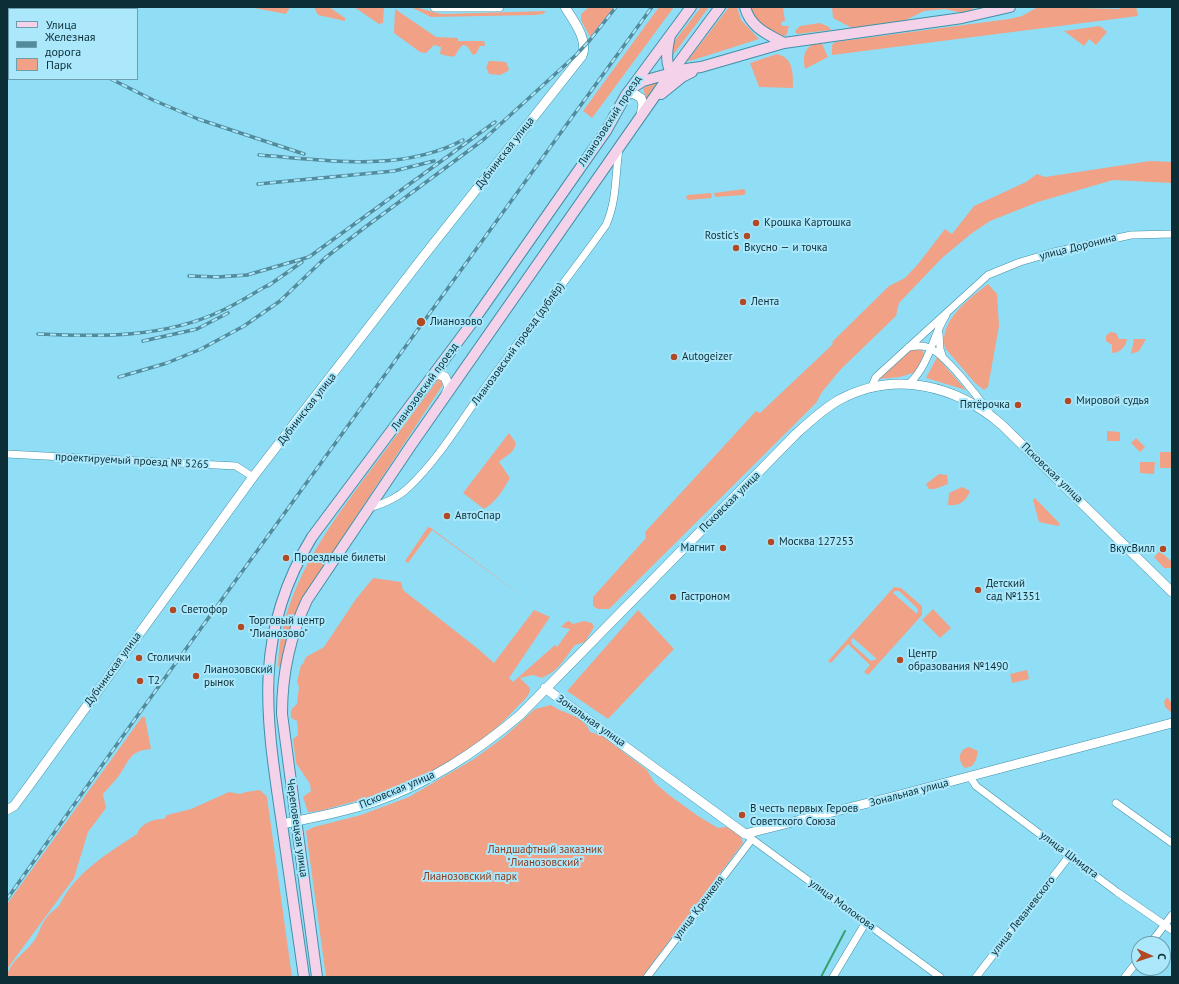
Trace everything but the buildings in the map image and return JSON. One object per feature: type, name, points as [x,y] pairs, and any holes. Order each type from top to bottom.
[{"type":"main road","name":"Лианозовский проезд","points":[[268,685],[271,646],[277,616],[287,586],[312,538],[431,378],[590,155],[606,131],[627,94],[691,7]]},
{"type":"main road","name":"Лианозовский проезд","points":[[283,679],[293,634],[308,600],[446,395],[639,121],[671,73],[720,7]]},
{"type":"main road","points":[[745,7],[748,17],[758,28],[784,43]]},
{"type":"main road","points":[[962,18],[974,13],[981,7]]},
{"type":"main road","points":[[627,94],[643,81],[671,73],[701,67],[784,43],[962,18],[1010,7]]},
{"type":"main road","points":[[672,32],[667,51],[668,68],[673,76],[682,77]]},
{"type":"main road","points":[[653,100],[682,77],[701,67]]},
{"type":"main road","name":"Череповецкая улица","points":[[283,679],[282,694],[284,733],[317,977]]},
{"type":"main road","name":"Череповецкая улица","points":[[268,685],[270,734],[304,977]]},
{"type":"street","points":[[435,7],[499,7]]},
{"type":"street","name":"Дубнинская улица","points":[[7,810],[14,806],[31,783],[253,477],[426,253],[582,56],[584,52],[582,37],[565,7]]},
{"type":"street","points":[[627,94],[633,93],[641,98],[642,110],[639,121]]},
{"type":"street","name":"Лианозовский проезд (дублёр)","points":[[369,508],[387,502],[399,495],[409,487],[438,454],[486,386],[606,225],[612,212],[616,191],[619,149]]},
{"type":"street","name":"улица Доронина","points":[[871,388],[876,377],[988,275],[1020,262],[1054,252],[1131,234],[1172,234]]},
{"type":"street","points":[[910,383],[918,375],[951,308]]},
{"type":"street","points":[[940,328],[939,341],[944,358]]},
{"type":"street","points":[[909,347],[919,345],[932,349],[944,358],[992,415]]},
{"type":"street","points":[[431,378],[438,374],[445,377],[449,387],[446,395]]},
{"type":"street","name":"Псковская улица","points":[[282,824],[374,802],[428,779],[485,744],[520,715],[796,434],[817,416],[840,400],[871,388],[910,383],[933,388],[960,397],[992,415],[1172,592]]},
{"type":"street","name":"проектируемый проезд № 5265","points":[[7,454],[236,466],[253,477]]},
{"type":"street","name":"Зональная улица","points":[[545,688],[748,837],[1172,723]]},
{"type":"street","name":"улица Шмидта","points":[[970,777],[976,786],[1070,855],[1117,892],[1172,930]]},
{"type":"street","points":[[1116,803],[1172,843]]},
{"type":"street","name":"улица Молокова","points":[[748,837],[940,977]]},
{"type":"street","name":"улица Кренкеля","points":[[647,977],[748,837]]},
{"type":"street","name":"улица Леваневского","points":[[976,977],[1070,855]]},
{"type":"street","points":[[1156,936],[1172,915]]},
{"type":"street","points":[[833,977],[866,922]]},
{"type":"green space","points":[[249,7],[290,7],[286,14]]},
{"type":"green space","points":[[314,7],[329,7],[345,18],[345,21],[318,15]]},
{"type":"green space","points":[[354,7],[384,7],[383,23],[379,24]]},
{"type":"green space","points":[[411,7],[444,14],[546,11],[543,14],[535,15],[431,17]]},
{"type":"green space","points":[[589,7],[614,7],[590,37],[581,20],[581,14]]},
{"type":"green space","points":[[659,7],[674,7],[592,118],[583,111]]},
{"type":"green space","points":[[701,7],[709,7],[670,59],[673,43]]},
{"type":"green space","points":[[729,7],[737,7],[741,20],[759,39],[690,61],[688,60]]},
{"type":"green space","points":[[748,7],[783,7],[785,21],[781,22],[782,26],[789,26],[786,36],[772,33],[763,27]]},
{"type":"green space","points":[[832,7],[975,7],[969,12],[962,13],[945,9],[924,11],[906,20],[852,28],[833,18]]},
{"type":"green space","points":[[1038,7],[1120,9],[1121,7],[1136,7],[1138,16],[832,55],[832,45],[835,42],[1009,19],[1022,16]]},
{"type":"green space","points":[[395,9],[436,37],[458,38],[458,41],[484,41],[485,46],[480,46],[476,54],[473,55],[467,46],[463,45],[455,56],[451,57],[440,54],[441,47],[434,45],[426,53],[420,52],[394,33]]},
{"type":"green space","points":[[820,23],[829,27],[831,30],[797,34],[795,31],[800,26]]},
{"type":"green space","points":[[1100,26],[1107,32],[1096,45],[1089,39],[1084,46],[1064,31]]},
{"type":"green space","points":[[812,44],[822,44],[828,57],[805,69],[804,55]]},
{"type":"green space","points":[[777,54],[783,56],[790,63],[793,88],[759,87],[750,63]]},
{"type":"green space","points":[[489,61],[506,62],[509,69],[508,71],[500,75],[489,74],[486,67]]},
{"type":"green space","points":[[657,82],[647,98],[646,98],[643,88]]},
{"type":"green space","points":[[1150,161],[1172,162],[1172,183],[1113,180],[1038,202],[990,221],[972,233],[942,258],[899,303],[896,316],[841,369],[822,392],[816,403],[609,609],[598,609],[593,606],[593,597],[646,538],[645,532],[756,411],[760,413],[833,344],[832,342],[889,286],[905,278],[918,264],[945,229],[952,234],[974,206],[1026,182],[1037,174],[1045,177]]},
{"type":"green space","points":[[744,189],[746,192],[744,195],[715,197],[714,193]]},
{"type":"green space","points":[[711,193],[712,198],[688,200],[686,198],[687,195]]},
{"type":"green space","points":[[988,284],[997,294],[999,326],[988,387],[984,390],[975,383],[945,348],[944,338],[946,329],[957,311]]},
{"type":"green space","points":[[1110,332],[1116,333],[1119,339],[1127,339],[1124,347],[1118,352],[1112,353],[1112,345],[1106,341],[1106,336]]},
{"type":"green space","points":[[1134,339],[1146,339],[1139,351],[1131,354]]},
{"type":"green space","points":[[912,349],[922,350],[925,356],[916,372],[900,377],[879,379]]},
{"type":"green space","points":[[937,357],[966,390],[926,378]]},
{"type":"green space","points":[[439,378],[441,378],[444,383],[303,597],[290,631],[280,667],[278,667],[281,639],[287,613],[296,587],[308,563],[322,539],[353,493]]},
{"type":"green space","points":[[1107,431],[1120,432],[1120,441],[1107,441]]},
{"type":"green space","points":[[509,433],[516,443],[515,447],[512,452],[499,462],[510,478],[496,499],[484,509],[463,493]]},
{"type":"green space","points":[[1136,438],[1145,447],[1140,452],[1131,443]]},
{"type":"green space","points":[[1160,452],[1172,452],[1172,468],[1160,468]]},
{"type":"green space","points":[[1140,462],[1155,462],[1154,474],[1140,473]]},
{"type":"green space","points":[[939,474],[947,475],[948,484],[935,489],[929,489],[926,484]]},
{"type":"green space","points":[[962,487],[970,491],[967,497],[959,504],[948,505],[949,493]]},
{"type":"green space","points":[[1035,498],[1060,524],[1058,526],[1039,522],[1033,500]]},
{"type":"green space","points":[[428,527],[534,605],[432,530],[408,563],[405,561]]},
{"type":"green space","points":[[1160,551],[1172,562],[1172,568],[1164,568],[1154,557]]},
{"type":"green space","points":[[373,578],[401,582],[403,590],[494,663],[534,610],[550,617],[509,678],[513,682],[555,645],[557,647],[570,629],[561,627],[566,622],[569,621],[573,624],[584,621],[592,623],[594,627],[585,642],[575,645],[558,668],[548,675],[542,678],[533,675],[520,678],[530,688],[526,698],[500,725],[459,756],[436,769],[389,790],[329,809],[308,812],[303,797],[311,791],[310,784],[296,763],[293,739],[298,735],[297,721],[291,718],[292,710],[297,704],[299,687],[297,682],[301,665],[306,657],[324,647],[356,599]]},
{"type":"green space","points":[[894,587],[901,588],[922,606],[922,615],[868,675],[864,672],[870,665],[848,644],[831,663],[828,661]],"holes":[[[895,591],[899,591],[918,609],[917,614],[893,593]],[[853,638],[877,659],[871,661],[852,644],[851,640]]]},
{"type":"green space","points":[[933,609],[951,628],[940,638],[922,620]]},
{"type":"green space","points":[[638,610],[674,649],[608,719],[567,691]]},
{"type":"green space","points":[[1027,670],[1029,679],[1012,683],[1010,674]]},
{"type":"green space","points":[[1167,697],[1172,703],[1172,713],[1165,707],[1164,702]]},
{"type":"green space","name":"Лианозовский парк","points":[[551,705],[578,718],[587,726],[590,732],[601,735],[647,770],[654,782],[698,816],[718,828],[726,827],[740,834],[743,843],[642,977],[326,977],[306,831],[314,827],[361,815],[409,797],[474,759],[504,737],[535,709]]},
{"type":"green space","points":[[142,717],[145,717],[151,749],[138,752],[130,758],[118,777],[103,794],[106,808],[88,832],[74,878],[7,969],[7,904]]},
{"type":"green space","points":[[969,747],[978,751],[976,760],[972,766],[965,768],[961,763],[960,756],[962,751]]},
{"type":"green space","points":[[260,790],[267,797],[292,977],[7,977],[8,972],[14,962],[31,945],[45,920],[59,906],[75,882],[94,864],[137,834],[141,827],[148,822],[164,819],[167,815],[191,809],[229,792],[240,794]]},
{"type":"waterway","points":[[821,977],[845,931]]},
{"type":"railway","points":[[119,377],[167,363],[201,349],[244,326],[280,301],[325,258],[483,140],[576,55],[616,7]]},
{"type":"railway","points":[[7,899],[130,726],[652,7]]},
{"type":"railway","points":[[113,80],[153,100],[198,119],[304,154]]},
{"type":"railway","points":[[189,276],[218,277],[247,275],[309,257],[495,122]]},
{"type":"railway","points":[[259,155],[337,161],[389,161],[414,157],[439,150],[463,140]]},
{"type":"railway","points":[[258,184],[394,171],[434,161]]},
{"type":"railway","points":[[268,286],[302,262]]},
{"type":"railway","points":[[38,334],[131,334],[177,326],[199,320],[221,311],[272,283]]},
{"type":"railway","points":[[143,341],[197,329],[228,313]]},
{"type":"place","name":"Крошка Картошка","points":[[756,223]]},
{"type":"place","name":"Rostic's","points":[[747,236]]},
{"type":"place","name":"Вкусно — и точка","points":[[736,248]]},
{"type":"place","name":"Лента","points":[[743,302]]},
{"type":"place","name":"Лианозово","points":[[421,322]]},
{"type":"place","name":"Autogeizer","points":[[674,357]]},
{"type":"place","name":"Мировой судья","points":[[1068,401]]},
{"type":"place","name":"Пятёрочка","points":[[1018,405]]},
{"type":"place","name":"АвтоСпар","points":[[447,516]]},
{"type":"place","name":"Москва 127253","points":[[771,542]]},
{"type":"place","name":"Магнит","points":[[723,548]]},
{"type":"place","name":"ВкусВилл","points":[[1163,549]]},
{"type":"place","name":"Проездные билеты","points":[[286,558]]},
{"type":"place","name":"Детский сад №1351","points":[[978,590]]},
{"type":"place","name":"Гастроном","points":[[673,597]]},
{"type":"place","name":"Светофор","points":[[173,610]]},
{"type":"place","name":"Торговый центр \"Лианозово\"","points":[[241,627]]},
{"type":"place","name":"Столички","points":[[139,658]]},
{"type":"place","name":"Центр образования №1490","points":[[900,660]]},
{"type":"place","name":"Лианозовский рынок","points":[[196,676]]},
{"type":"place","name":"T2","points":[[140,681]]},
{"type":"place","name":"В честь первых Героев Советского Союза","points":[[742,815]]},
{"type":"park label","name":"Ландшафтный заказник \"Лианозовский\"","points":[[545,856]]}]
